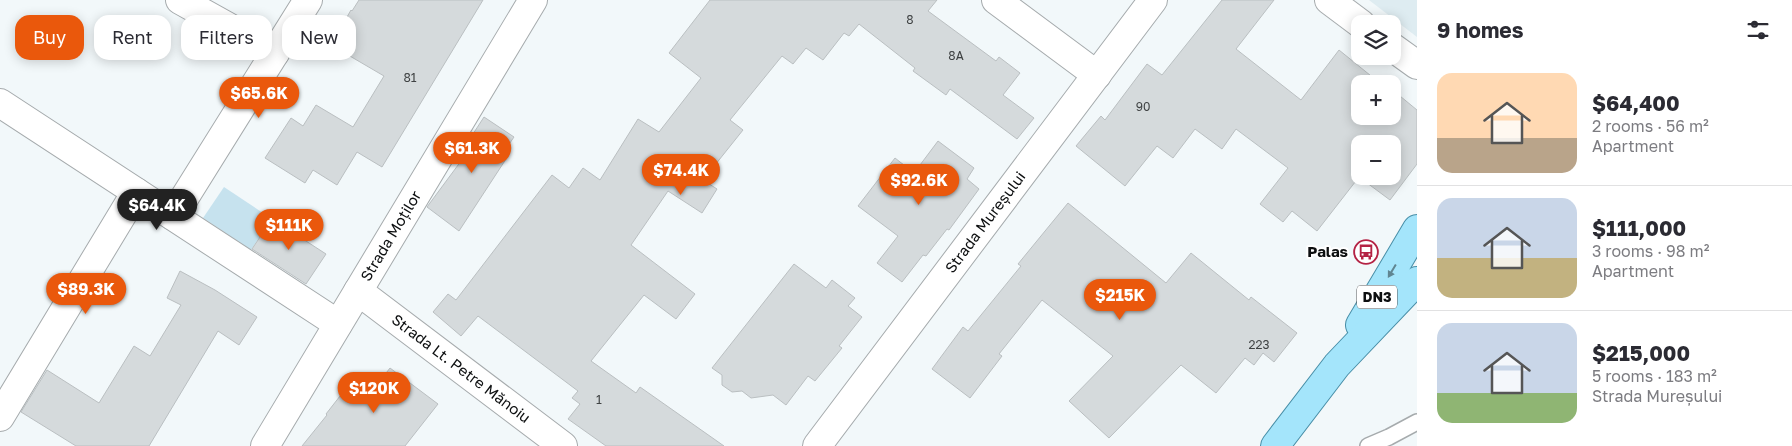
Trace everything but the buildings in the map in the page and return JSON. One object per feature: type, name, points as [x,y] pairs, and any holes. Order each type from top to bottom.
[{"type":"main road","name":"DN3","points":[[1337,365],[1417,229]]},
{"type":"main road","name":"DN3","points":[[1275,446],[1337,365],[1417,281]]},
{"type":"street","points":[[180,0],[275,53]]},
{"type":"street","points":[[173,216],[308,0]]},
{"type":"street","name":"Strada Moților","points":[[265,446],[533,0]]},
{"type":"street","points":[[996,0],[1097,74]]},
{"type":"street","name":"Strada Mureșului","points":[[817,446],[1154,0]]},
{"type":"street","points":[[1329,0],[1351,16]]},
{"type":"street","points":[[1401,53],[1417,65]]},
{"type":"street","points":[[0,103],[338,324]]},
{"type":"street","points":[[0,417],[136,192]]},
{"type":"street","name":"Strada Lt. Petre Mănoiu","points":[[358,291],[563,446]]},
{"type":"lane","points":[[1368,446],[1389,438],[1417,422]]},
{"type":"shaded area","points":[[1369,0],[1417,0],[1417,37],[1401,25],[1401,15],[1388,15]]},
{"type":"shaded area","points":[[224,187],[272,219],[251,250],[203,218]]},
{"type":"place","name":"Palas","points":[[1366,252]]}]
